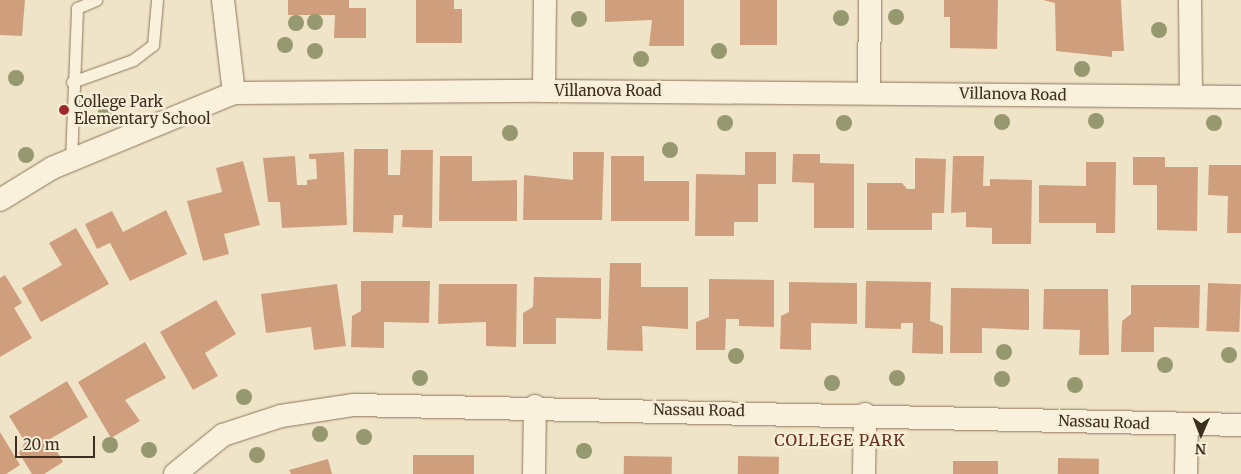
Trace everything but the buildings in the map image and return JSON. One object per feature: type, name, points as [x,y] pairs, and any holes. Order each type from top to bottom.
[{"type":"street","points":[[223,0],[234,93]]},
{"type":"street","points":[[544,90],[545,0]]},
{"type":"street","points":[[869,92],[870,0]]},
{"type":"street","points":[[1190,0],[1191,96]]},
{"type":"street","name":"Villanova Road","points":[[0,200],[71,160],[234,93],[544,90],[1241,97]]},
{"type":"street","name":"Nassau Road","points":[[176,474],[223,435],[281,416],[354,405],[535,406],[1241,425]]},
{"type":"street","points":[[534,474],[535,406]]},
{"type":"street","points":[[864,414],[864,474]]},
{"type":"street","points":[[1186,474],[1187,425]]},
{"type":"lane","points":[[71,160],[72,82],[77,8],[96,0]]},
{"type":"lane","points":[[72,82],[133,60],[153,46],[157,0]]},
{"type":"place","name":"College Park Elementary School","points":[[64,110]]},
{"type":"district","name":"COLLEGE PARK","points":[[840,440]]}]
